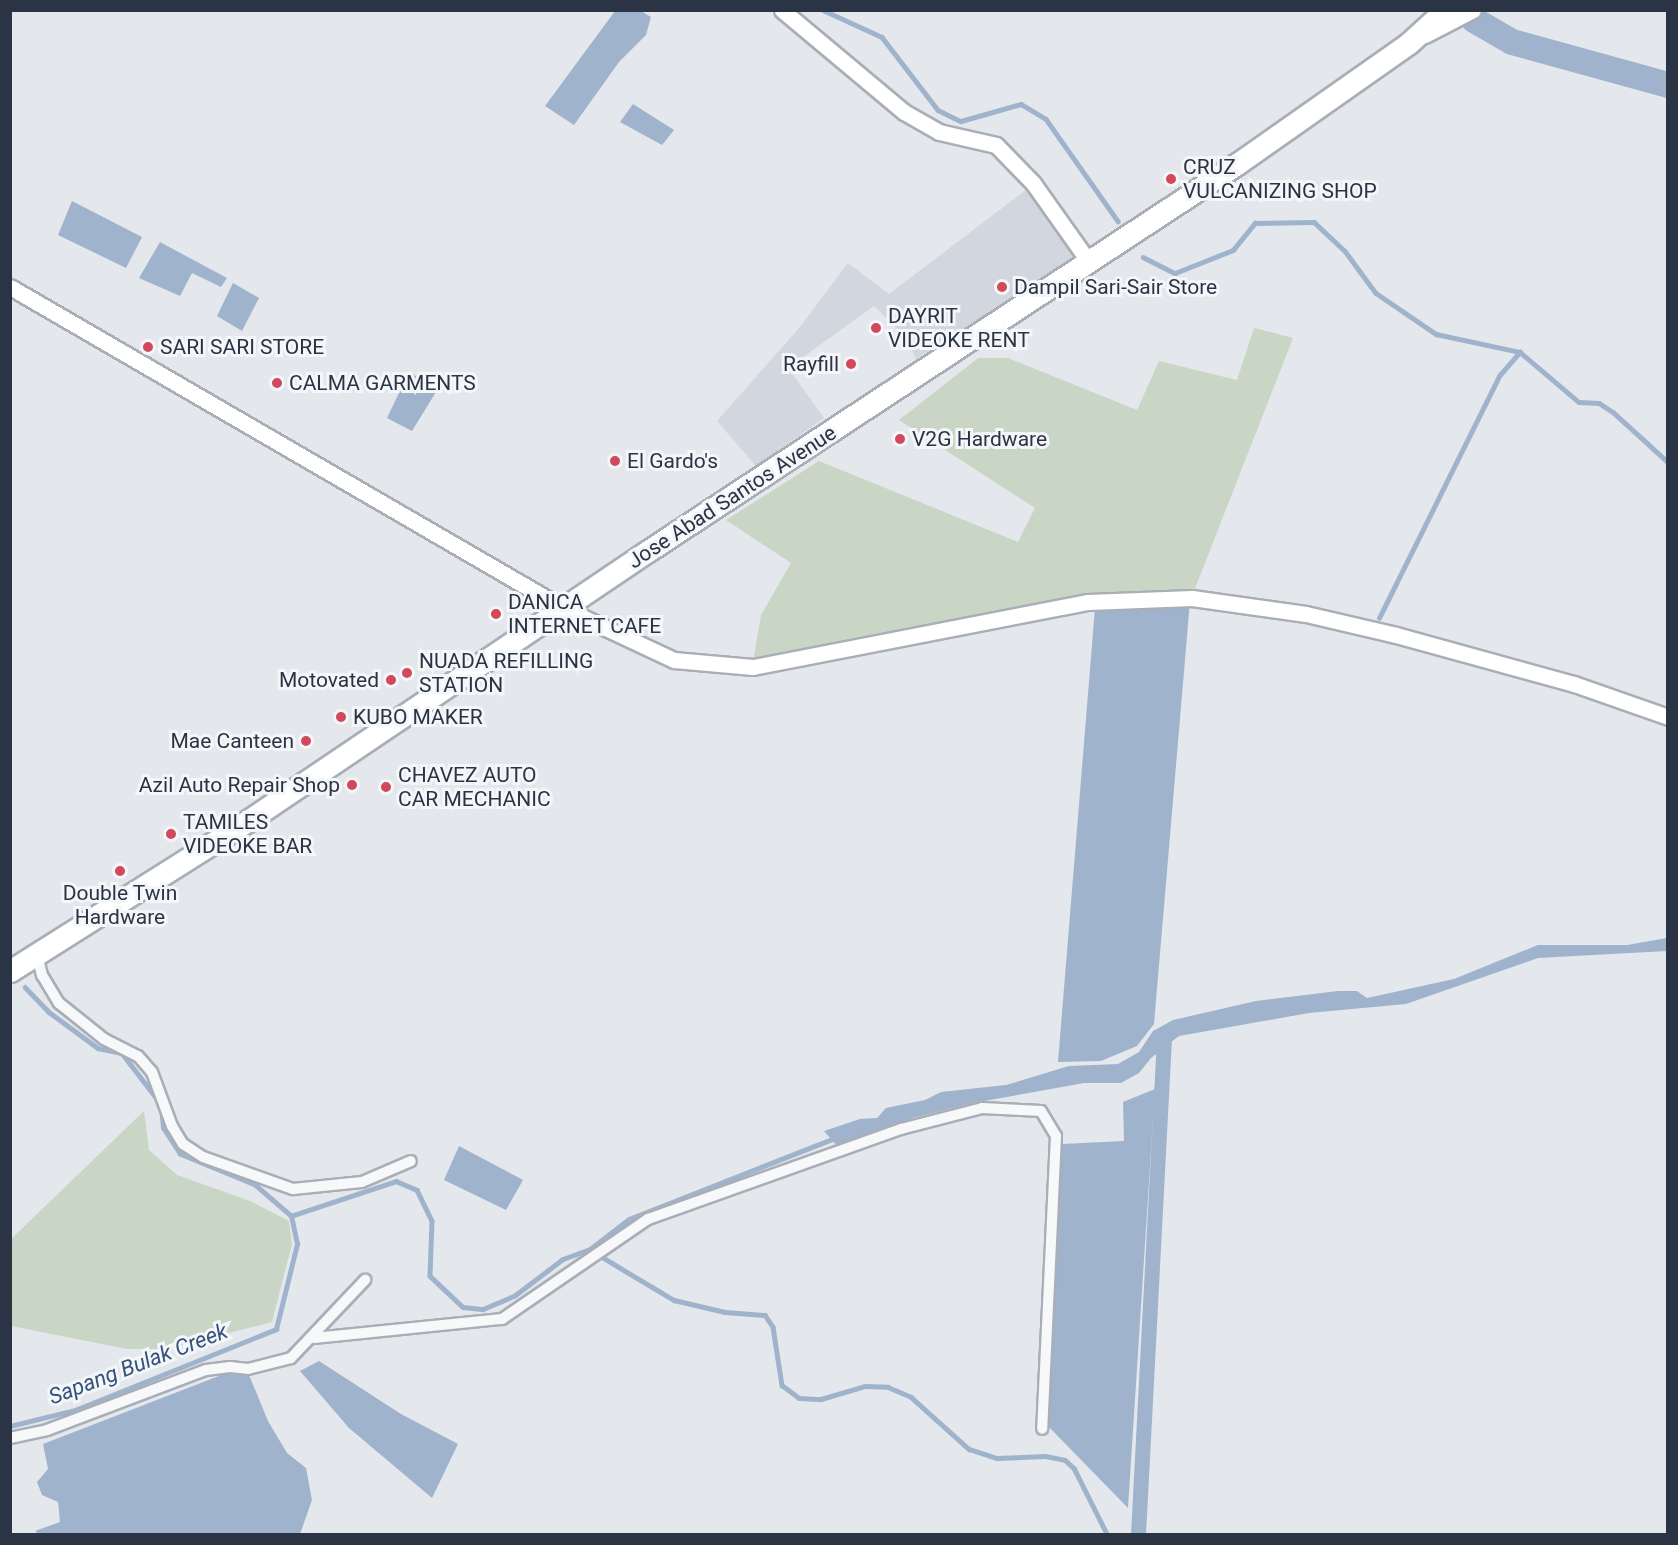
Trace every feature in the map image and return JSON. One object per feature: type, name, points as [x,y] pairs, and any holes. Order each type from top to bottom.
[{"type":"highway","name":"Jose Abad Santos Avenue","points":[[10,971],[249,820],[563,609],[1089,262],[1409,44],[1445,10]]},
{"type":"street","points":[[782,10],[904,112],[939,132],[996,145],[1033,183],[1089,262]]},
{"type":"street","points":[[1409,44],[1473,10]]},
{"type":"street","points":[[10,287],[563,609],[674,660],[713,667],[753,667],[1088,602],[1192,598],[1306,614],[1396,635],[1574,684],[1668,717]]},
{"type":"street","points":[[37,954],[42,975],[59,1003],[104,1039],[138,1056],[152,1072],[172,1126],[183,1144],[202,1156],[293,1189],[362,1182],[411,1161]]},
{"type":"street","points":[[314,1338],[502,1319],[648,1219],[901,1129],[982,1108],[1041,1111],[1056,1136],[1042,1430]]},
{"type":"street","points":[[10,1438],[47,1430],[206,1370],[230,1366],[248,1369],[291,1358],[314,1338],[365,1280]]},
{"type":"shaded area","points":[[1030,187],[1071,248],[1072,259],[916,359],[905,336],[874,306],[788,368],[824,418],[756,466],[717,421],[800,327],[848,263],[889,294]]},
{"type":"green space","points":[[1254,328],[1293,338],[1194,591],[1089,594],[753,662],[761,615],[791,563],[726,520],[819,461],[1018,542],[1035,508],[899,420],[978,358],[1008,358],[1137,410],[1159,361],[1237,380]]},
{"type":"green space","points":[[144,1111],[149,1150],[177,1175],[250,1201],[289,1221],[292,1244],[272,1322],[167,1349],[127,1349],[11,1326],[11,1239]]},
{"type":"water","points":[[615,11],[641,11],[651,17],[646,35],[619,62],[574,125],[545,106]]},
{"type":"water","points":[[633,104],[674,130],[662,145],[620,122]]},
{"type":"water","points":[[72,201],[142,237],[126,268],[58,235]]},
{"type":"water","points":[[160,242],[227,278],[221,287],[192,273],[180,296],[139,278]]},
{"type":"water","points":[[233,283],[259,298],[242,331],[217,316]]},
{"type":"water","points":[[409,372],[434,387],[436,392],[412,431],[387,418]]},
{"type":"water","points":[[1190,601],[1154,1024],[1137,1046],[1101,1061],[1058,1062],[1095,608]]},
{"type":"water","points":[[1667,938],[1667,951],[1538,958],[1406,1004],[1309,1013],[1179,1036],[1151,1058],[1139,1073],[1121,1083],[1084,1083],[973,1103],[913,1118],[837,1146],[824,1131],[860,1119],[877,1118],[886,1108],[925,1100],[941,1092],[1006,1085],[1069,1066],[1118,1064],[1139,1052],[1153,1031],[1173,1020],[1256,1001],[1338,991],[1357,991],[1367,998],[1454,979],[1538,945],[1627,945]]},
{"type":"water","points":[[1155,1089],[1128,1508],[1047,1425],[1062,1144],[1124,1141],[1123,1102]]},
{"type":"water","points":[[459,1146],[523,1180],[506,1210],[444,1180]]},
{"type":"water","points":[[319,1361],[401,1414],[458,1444],[432,1498],[349,1428],[300,1371]]},
{"type":"water","points":[[224,1374],[249,1375],[268,1421],[287,1453],[306,1468],[312,1500],[300,1534],[39,1534],[35,1531],[60,1522],[58,1502],[42,1495],[37,1482],[48,1469],[43,1444]]},
{"type":"waterway","points":[[823,10],[882,37],[938,110],[961,121],[1021,104],[1046,119],[1118,221]]},
{"type":"waterway","points":[[1474,20],[1512,42],[1668,85]]},
{"type":"waterway","points":[[1143,257],[1175,273],[1233,250],[1255,223],[1314,222],[1345,251],[1376,293],[1436,334],[1520,352],[1579,402],[1599,403],[1613,412],[1668,462]]},
{"type":"waterway","points":[[1379,618],[1499,376],[1520,352]]},
{"type":"waterway","points":[[25,987],[49,1012],[98,1048],[122,1053],[158,1100]]},
{"type":"waterway","points":[[1138,1534],[1164,1036]]},
{"type":"waterway","name":"Sapang Bulak Creek","points":[[10,1426],[75,1410],[276,1329],[297,1244],[291,1216],[255,1185],[180,1154],[163,1128],[161,1107]]},
{"type":"waterway","points":[[291,1216],[396,1181],[417,1190],[432,1221],[430,1276],[463,1307],[483,1309],[514,1296],[563,1259],[590,1249],[629,1219],[835,1138]]},
{"type":"waterway","points":[[597,1254],[674,1300],[725,1312],[765,1315],[773,1327],[782,1385],[799,1398],[821,1399],[865,1386],[888,1387],[911,1397],[969,1449],[997,1458],[1045,1456],[1065,1460],[1074,1468],[1107,1534]]},
{"type":"place","name":"CRUZ VULCANIZING SHOP","points":[[1171,179]]},
{"type":"place","name":"Dampil Sari-Sair Store","points":[[1002,287]]},
{"type":"place","name":"DAYRIT VIDEOKE RENT","points":[[876,328]]},
{"type":"place","name":"SARI SARI STORE","points":[[148,347]]},
{"type":"place","name":"Rayfill","points":[[851,364]]},
{"type":"place","name":"CALMA GARMENTS","points":[[277,383]]},
{"type":"place","name":"V2G Hardware","points":[[900,439]]},
{"type":"place","name":"El Gardo's","points":[[615,461]]},
{"type":"place","name":"DANICA INTERNET CAFE","points":[[496,614]]},
{"type":"place","name":"NUADA REFILLING STATION","points":[[407,673]]},
{"type":"place","name":"Motovated","points":[[391,680]]},
{"type":"place","name":"KUBO MAKER","points":[[341,717]]},
{"type":"place","name":"Mae Canteen","points":[[306,741]]},
{"type":"place","name":"Azil Auto Repair Shop","points":[[352,785]]},
{"type":"place","name":"CHAVEZ AUTO CAR MECHANIC","points":[[386,787]]},
{"type":"place","name":"TAMILES VIDEOKE BAR","points":[[171,834]]},
{"type":"place","name":"Double Twin Hardware","points":[[120,871]]}]
